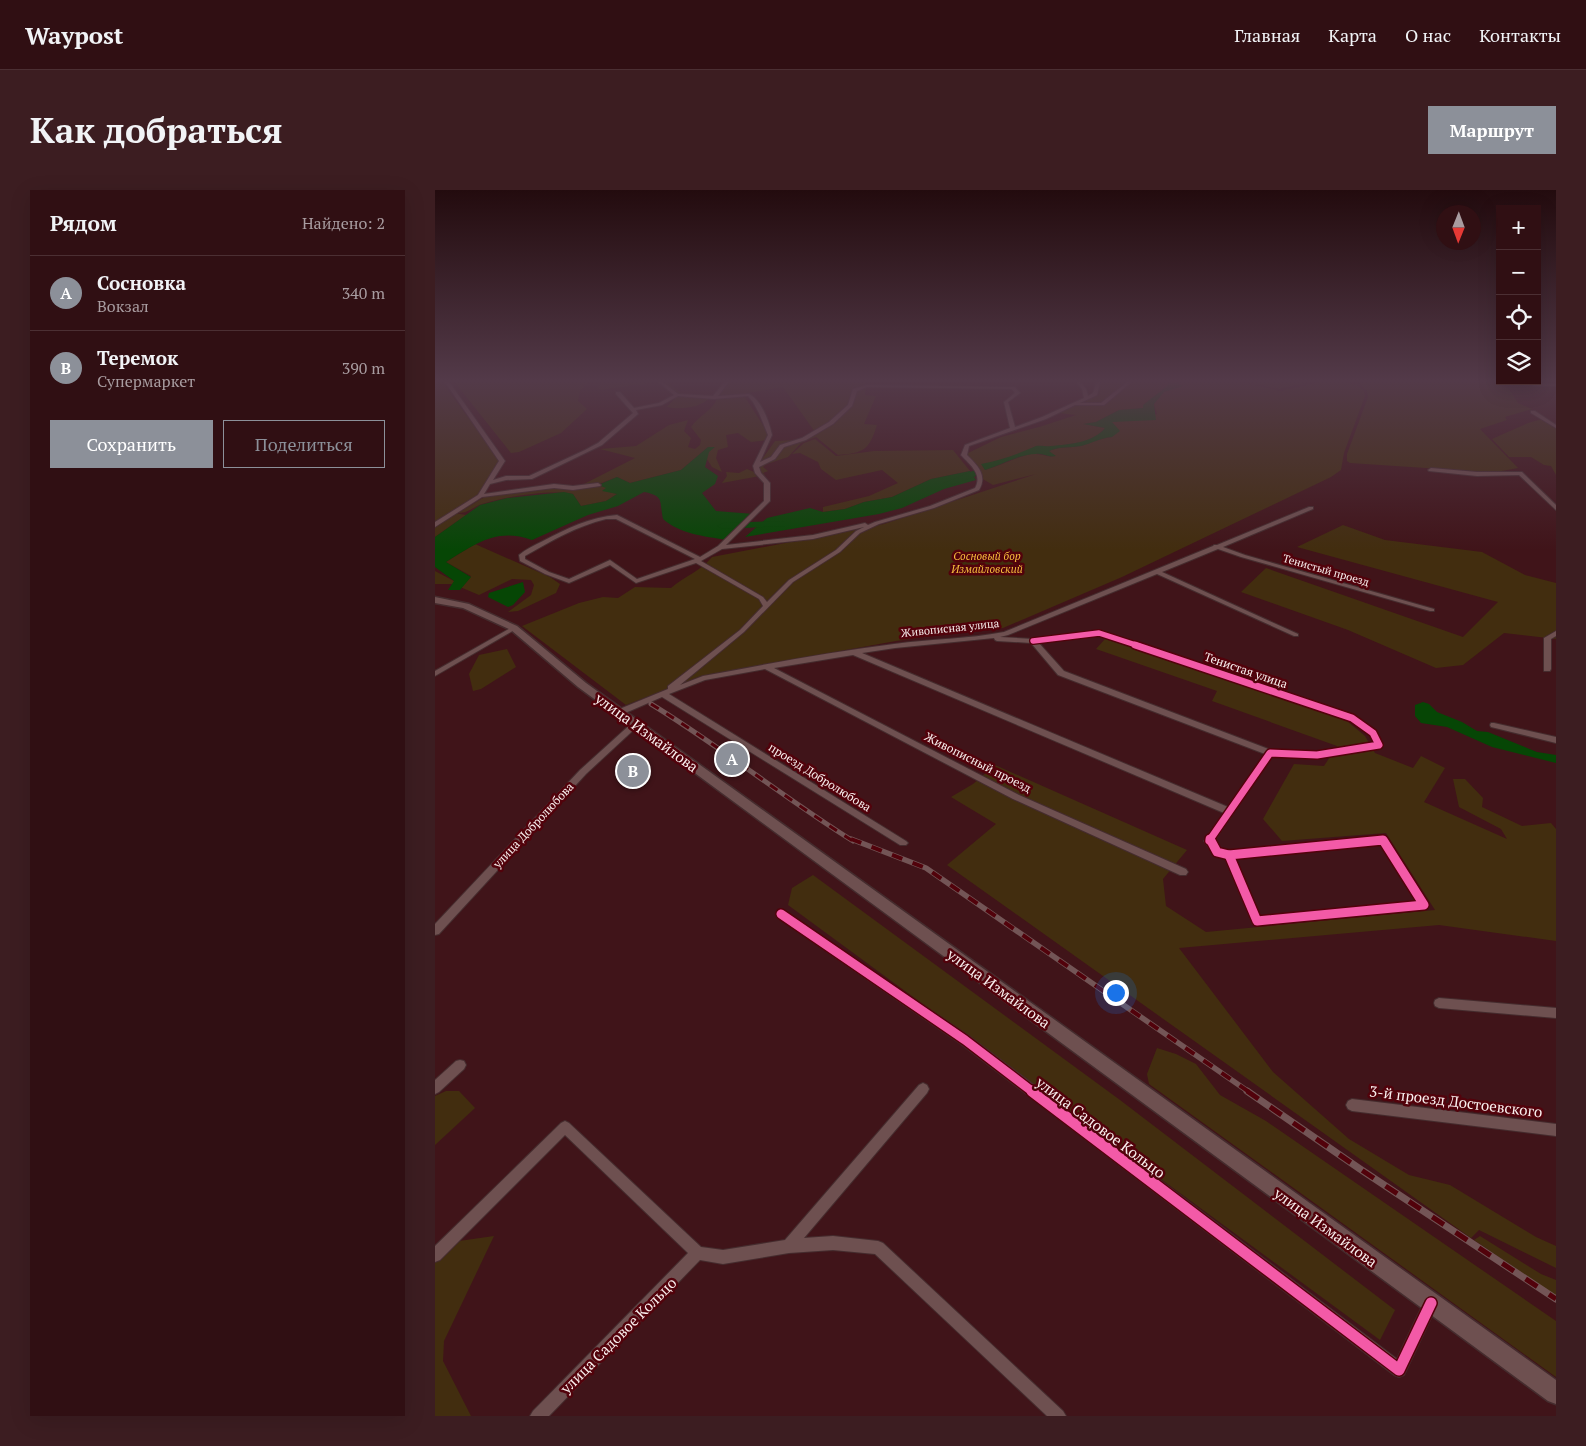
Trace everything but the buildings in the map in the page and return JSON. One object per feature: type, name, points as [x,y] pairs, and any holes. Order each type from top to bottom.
[{"type":"main road","name":"улица Измайлова","points":[[435,600],[466,606],[515,628],[582,685],[1556,1393]]},
{"type":"street","points":[[480,496],[502,461],[485,436]]},
{"type":"street","points":[[488,483],[506,478],[530,478],[587,451],[607,436]]},
{"type":"street","points":[[767,606],[761,598],[698,560],[617,517],[608,516],[573,530],[522,555],[522,560],[547,573],[569,581],[610,562],[636,582],[698,560],[720,547],[767,501],[767,483],[758,473],[755,466],[769,436]]},
{"type":"street","points":[[755,466],[773,458],[782,446],[808,436]]},
{"type":"street","points":[[720,547],[813,537],[877,523],[932,507],[977,489],[981,484],[979,472],[964,455],[967,446],[993,436]]},
{"type":"street","points":[[1431,470],[1477,474],[1520,473],[1556,508]]},
{"type":"street","points":[[435,525],[480,496],[554,486],[573,488],[598,485]]},
{"type":"street","name":"Живописная улица","points":[[663,694],[703,678],[853,652],[895,646],[985,638],[1006,634],[1055,615],[1215,546],[1311,508]]},
{"type":"street","points":[[620,712],[663,694],[742,631],[791,581],[838,551],[858,532],[877,523]]},
{"type":"street","name":"Тенистый проезд","points":[[1215,546],[1243,556],[1432,610]]},
{"type":"street","points":[[1157,571],[1296,636]]},
{"type":"street","points":[[435,674],[515,628]]},
{"type":"street","name":"Тенистая улица","points":[[985,638],[1033,641],[1099,633],[1352,718],[1373,733],[1379,745],[1317,755],[1270,753]]},
{"type":"street","points":[[1547,669],[1547,638],[1556,633]]},
{"type":"street","points":[[1033,641],[1061,673],[1270,753],[1209,841],[1217,852],[1229,855],[1383,840],[1424,905],[1257,921],[1229,855]]},
{"type":"street","points":[[853,652],[1228,811]]},
{"type":"street","name":"Живописный проезд","points":[[767,667],[1016,797],[1183,872]]},
{"type":"street","name":"проезд Добролюбова","points":[[663,694],[903,843]]},
{"type":"street","name":"улица Добролюбова","points":[[435,931],[583,772],[636,724]]},
{"type":"street","points":[[1494,724],[1556,740]]},
{"type":"street","name":"улица Садовое Кольцо","points":[[781,914],[965,1040],[1399,1370],[1431,1303]]},
{"type":"street","points":[[1439,1004],[1556,1013]]},
{"type":"street","points":[[435,1088],[460,1065]]},
{"type":"street","points":[[789,1246],[923,1089]]},
{"type":"street","name":"3-й проезд Достоевского","points":[[1352,1105],[1556,1130]]},
{"type":"street","points":[[435,1255],[565,1127],[698,1253],[723,1257],[789,1246],[833,1243],[878,1248],[1058,1416]]},
{"type":"street","name":"улица Садовое Кольцо","points":[[538,1416],[698,1253]]},
{"type":"green space","points":[[435,436],[482,436],[500,461],[478,496],[455,513],[466,515],[435,537]]},
{"type":"green space","points":[[498,436],[554,436],[519,452],[511,453]]},
{"type":"green space","points":[[651,436],[689,436],[691,438],[688,447],[695,449],[700,445],[701,440],[698,436],[726,436],[728,447],[718,450],[716,458],[722,472],[712,467],[707,459],[708,447],[681,470],[630,483],[617,477],[599,484],[607,488],[603,490],[617,494],[606,501],[581,506],[573,494],[539,493],[500,499],[479,505],[466,512],[458,513],[486,496],[582,485],[635,458],[600,449],[636,446]]},
{"type":"green space","points":[[743,436],[768,436],[767,440],[751,442]]},
{"type":"green space","points":[[804,436],[873,436],[864,449],[854,453],[838,455],[816,437],[801,443],[788,457],[767,464],[763,467],[768,471],[763,473],[765,475],[722,483],[727,476],[726,472],[739,473],[747,469],[754,472],[758,470],[758,465],[775,441],[795,440]]},
{"type":"green space","name":"Сосновый бор Измайловский","points":[[1095,436],[1083,442],[1050,447],[1037,446],[1024,453],[982,465],[985,470],[1031,454],[1055,456],[1049,451],[1081,446],[1112,436],[1350,436],[1344,453],[1341,470],[1331,477],[1122,577],[1003,628],[896,641],[701,676],[626,705],[522,626],[579,603],[603,597],[618,598],[635,587],[671,588],[703,566],[712,557],[884,524],[1036,474],[993,485],[981,478],[964,455],[1001,437]]},
{"type":"green space","points":[[1354,436],[1487,436],[1518,468],[1502,471],[1471,471],[1350,463],[1347,461],[1347,454]]},
{"type":"green space","points":[[1498,436],[1556,436],[1556,475],[1551,466],[1544,465],[1531,457],[1509,457],[1492,439]]},
{"type":"green space","points":[[815,439],[836,456],[874,451],[953,450],[970,471],[931,479],[892,497],[864,502],[845,509],[823,512],[823,507],[869,496],[898,483],[882,470],[836,480],[821,469],[818,462],[800,453],[792,454],[804,443]]},
{"type":"green space","points":[[1343,525],[1385,540],[1482,552],[1525,575],[1556,583],[1556,639],[1504,633],[1463,665],[1436,668],[1348,630],[1241,592],[1266,568],[1463,637],[1498,602],[1297,547]]},
{"type":"green space","points":[[475,544],[550,577],[560,584],[556,593],[518,611],[508,612],[531,595],[534,585],[531,580],[512,579],[479,595],[453,584],[435,584],[435,571],[454,581],[465,584],[471,576],[446,562]]},
{"type":"green space","points":[[1105,639],[1347,721],[1365,736],[1375,753],[1413,768],[1421,756],[1445,768],[1424,802],[1507,839],[1501,829],[1459,807],[1453,779],[1465,779],[1483,798],[1482,807],[1522,826],[1551,823],[1556,829],[1556,941],[1439,925],[1179,948],[1273,1072],[1349,1139],[1409,1175],[1450,1185],[1536,1237],[1556,1246],[1556,1268],[1479,1230],[1471,1238],[947,865],[996,824],[951,797],[973,784],[995,765],[1187,850],[1163,879],[1166,906],[1206,932],[1435,910],[1386,833],[1282,841],[1263,819],[1294,764],[1324,766],[1337,746],[1212,701],[1217,691],[1096,649]]},
{"type":"green space","points":[[507,649],[516,667],[481,689],[473,691],[469,674],[479,655]]},
{"type":"green space","points":[[813,875],[1120,1100],[1395,1310],[1380,1340],[788,905],[792,888]]},
{"type":"green space","points":[[1157,1048],[1176,1054],[1196,1064],[1220,1095],[1266,1121],[1556,1321],[1556,1377],[1149,1084],[1147,1074]]},
{"type":"green space","points":[[446,1091],[459,1091],[475,1108],[435,1145],[435,1096]]},
{"type":"green space","points":[[494,1236],[444,1341],[443,1361],[471,1416],[435,1416],[435,1259],[452,1242]]},
{"type":"green space","points":[[1480,1236],[1541,1274],[1556,1280],[1556,1296],[1474,1240]]},
{"type":"shaded area","points":[[1113,436],[1081,446],[1049,451],[1056,456],[1030,454],[985,470],[981,464],[995,461],[1036,446],[1073,443],[1094,437]]},
{"type":"shaded area","points":[[708,447],[715,447],[709,452],[705,467],[718,476],[715,484],[702,493],[716,511],[754,514],[726,540],[693,534],[670,524],[663,519],[660,500],[655,495],[644,492],[618,506],[588,515],[532,540],[508,535],[487,539],[467,549],[446,562],[471,577],[460,590],[448,590],[454,581],[435,567],[435,537],[480,505],[507,498],[564,492],[573,494],[581,506],[606,501],[617,494],[602,491],[606,488],[598,485],[617,477],[630,483],[681,470]]},
{"type":"shaded area","points":[[970,471],[976,480],[944,489],[902,508],[879,514],[745,537],[767,518],[810,508],[823,512],[845,509],[864,502],[892,497],[931,479]]},
{"type":"shaded area","points":[[523,582],[525,592],[513,605],[508,607],[488,597],[489,593]]},
{"type":"shaded area","points":[[1423,702],[1429,704],[1437,712],[1462,722],[1477,731],[1488,732],[1537,752],[1556,755],[1556,763],[1492,747],[1447,727],[1421,723],[1415,716],[1415,705]]},
{"type":"waterway","points":[[949,483],[975,473]]},
{"type":"waterway","points":[[723,526],[781,524]]},
{"type":"railway","points":[[651,704],[853,841]]},
{"type":"railway","points":[[851,839],[926,868],[1249,1092]]},
{"type":"railway","points":[[1247,1091],[1360,1169],[1556,1299]]},
{"type":"cycle path","points":[[1033,641],[1099,633],[1352,718],[1373,733],[1379,745],[1317,755],[1270,753],[1209,841],[1217,852],[1229,855],[1383,840],[1424,905],[1257,921],[1229,855]]},
{"type":"cycle path","points":[[781,914],[965,1040],[1399,1370],[1431,1303]]},
{"type":"place","name":"Сосновка","points":[[732,759]]},
{"type":"place","name":"Теремок","points":[[633,771]]}]
